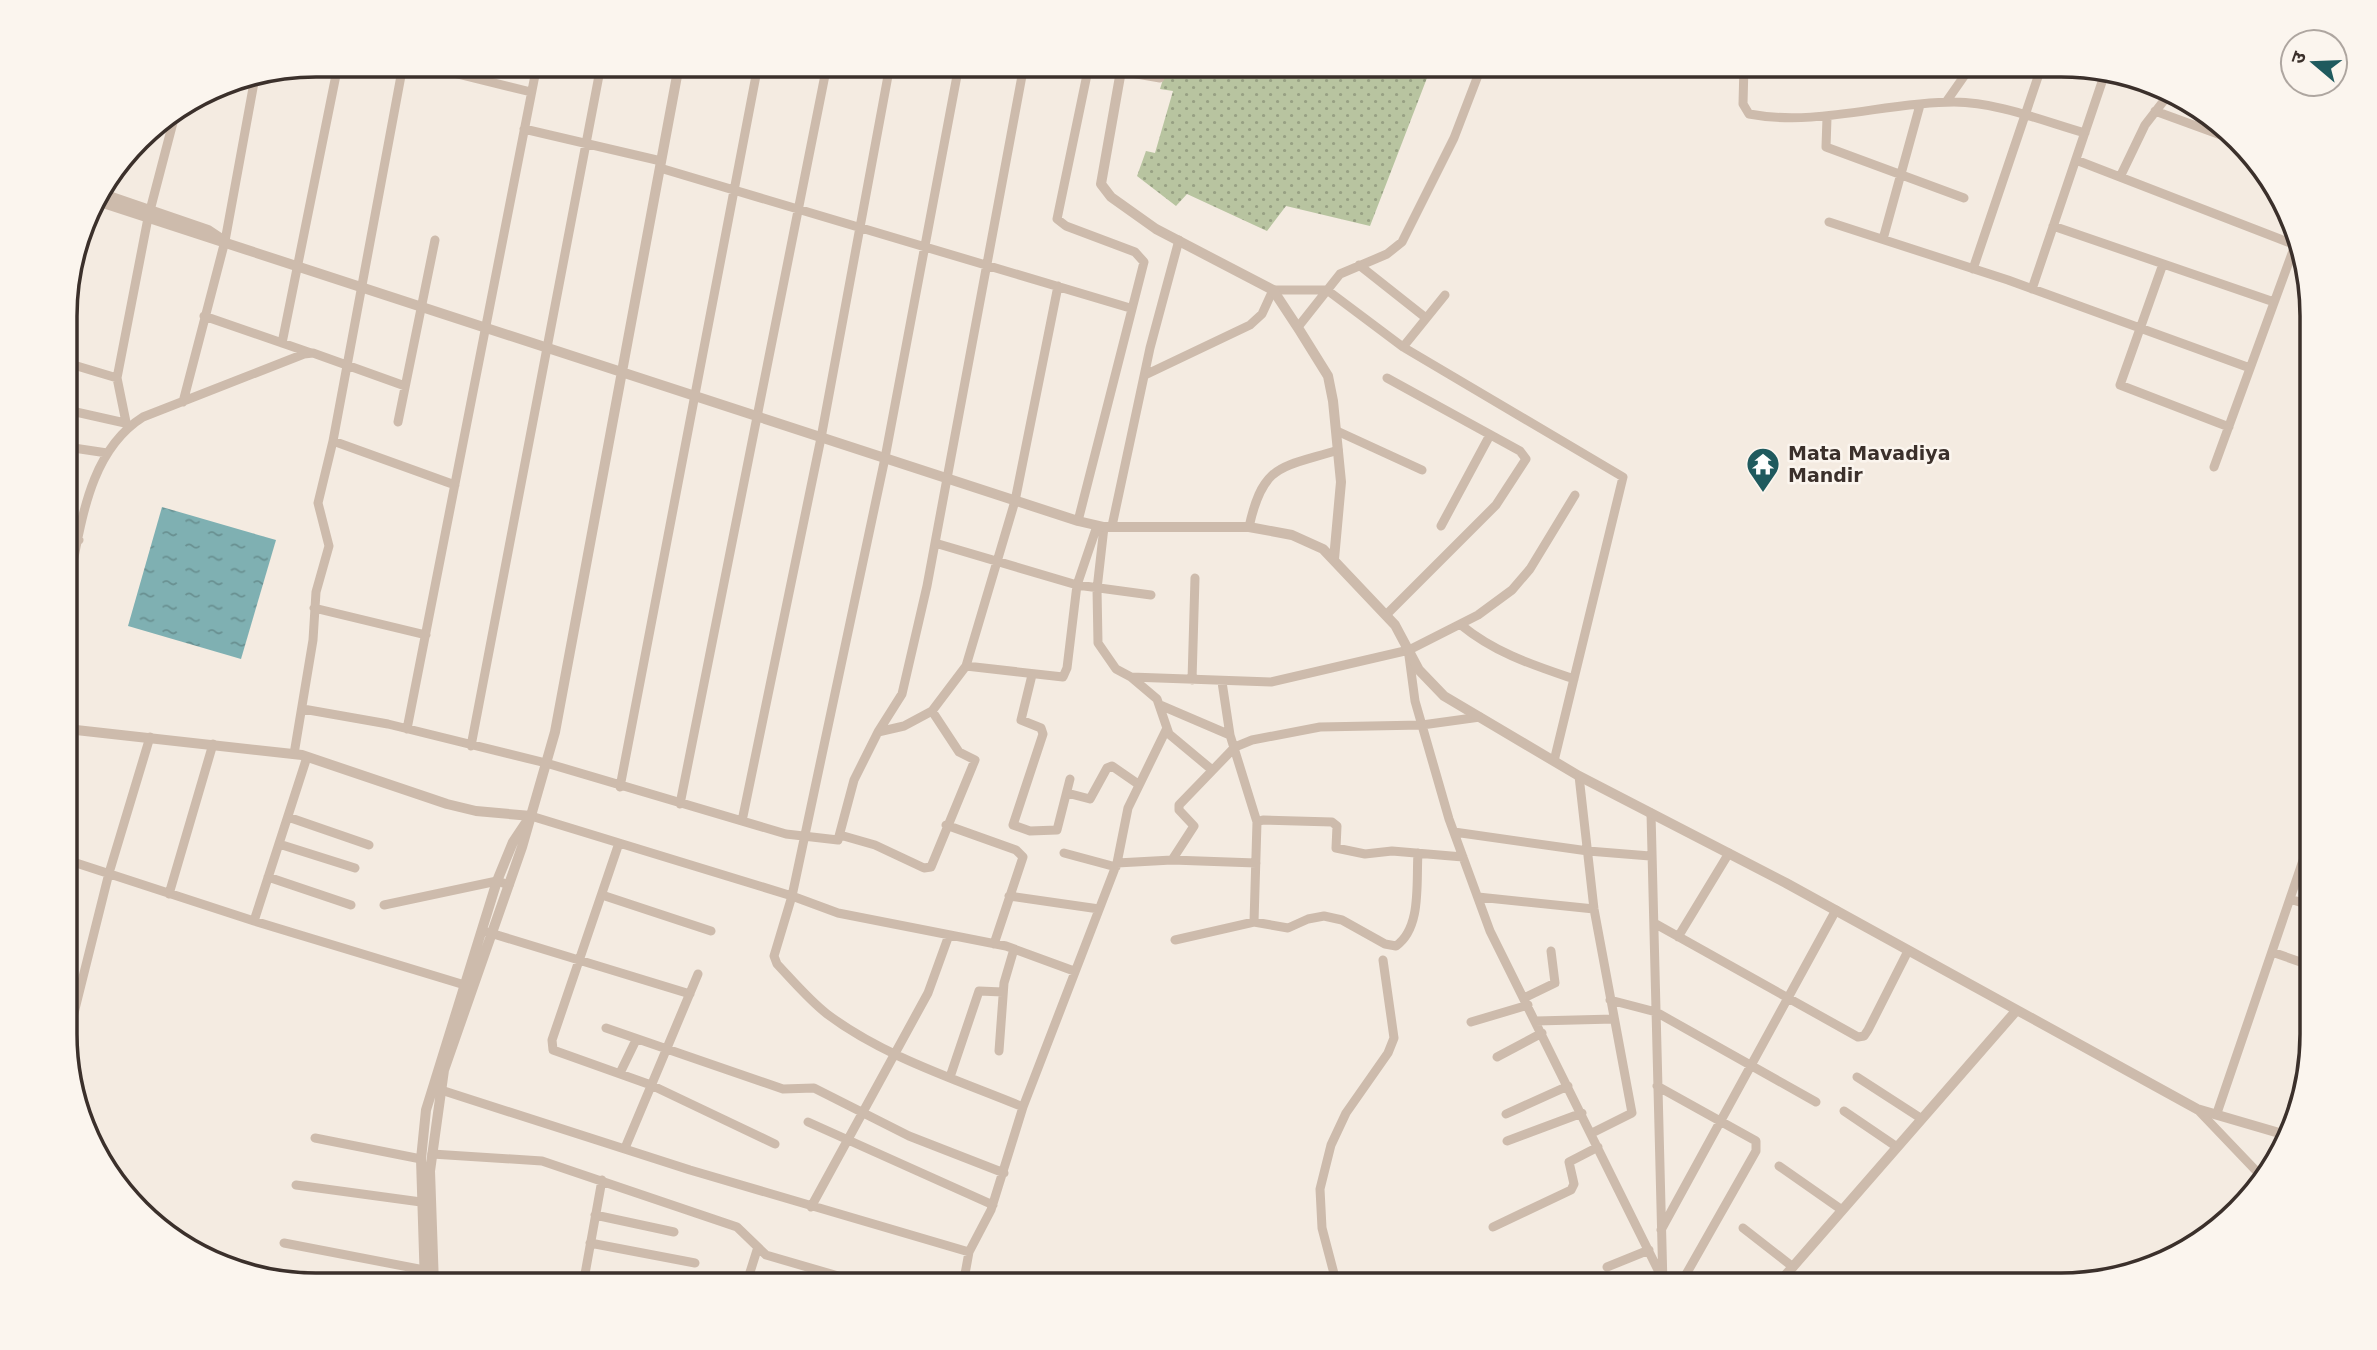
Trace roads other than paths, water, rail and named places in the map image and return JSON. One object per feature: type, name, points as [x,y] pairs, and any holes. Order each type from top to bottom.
[{"type":"street","points":[[282,343],[300,265],[336,77]]},
{"type":"street","points":[[295,754],[313,640],[314,608],[329,546],[318,503],[333,441],[359,286],[401,77]]},
{"type":"street","points":[[469,77],[531,92]]},
{"type":"street","points":[[407,729],[534,77]]},
{"type":"street","points":[[471,746],[549,349],[599,77]]},
{"type":"street","points":[[433,1273],[426,1157],[426,1110],[487,932],[509,886],[555,732],[677,77]]},
{"type":"street","points":[[620,787],[756,77]]},
{"type":"street","points":[[680,804],[825,77]]},
{"type":"street","points":[[742,821],[821,438],[888,77]]},
{"type":"street","points":[[957,77],[884,458],[792,896],[774,956],[777,964],[827,1014],[894,1052],[1023,1107]]},
{"type":"street","points":[[303,709],[407,729],[546,763],[742,821],[805,837],[834,841],[840,835],[854,780],[878,732],[902,694],[935,543],[1022,77]]},
{"type":"street","points":[[1078,521],[1130,308],[1143,270],[1141,256],[1066,226],[1057,219],[1086,77]]},
{"type":"street","points":[[1119,77],[1101,184],[1111,197],[1179,240],[1273,290],[1328,376],[1337,431],[1341,482],[1334,559]]},
{"type":"street","points":[[1156,77],[1160,78]]},
{"type":"street","points":[[1298,327],[1340,274],[1395,249],[1412,226],[1465,113],[1478,77]]},
{"type":"street","points":[[1744,77],[1745,111],[1755,115],[1827,118],[1946,102],[1973,104],[2024,115],[2085,134]]},
{"type":"street","points":[[1946,102],[1964,77]]},
{"type":"street","points":[[1973,269],[2038,77]]},
{"type":"street","points":[[2032,289],[2102,81]]},
{"type":"street","points":[[183,402],[223,240],[253,85]]},
{"type":"street","points":[[2120,177],[2145,125],[2163,101]]},
{"type":"street","points":[[1883,239],[1920,105]]},
{"type":"street","points":[[2155,111],[2213,132]]},
{"type":"street","points":[[1827,118],[1826,147],[1964,198]]},
{"type":"street","points":[[126,425],[117,378],[150,214],[172,125]]},
{"type":"street","points":[[524,129],[661,165],[734,191],[925,245],[1130,308]]},
{"type":"street","points":[[2076,160],[2288,244]]},
{"type":"street","points":[[109,197],[150,214],[359,286],[1078,521],[1104,526],[1248,527],[1292,535],[1323,549],[1334,559],[1386,615],[1419,670],[1444,696],[1579,776],[1729,853],[2197,1109],[2278,1132]]},
{"type":"street","points":[[106,203],[150,214]]},
{"type":"street","points":[[1829,222],[2032,289],[2250,368]]},
{"type":"street","points":[[2053,226],[2274,302]]},
{"type":"street","points":[[398,422],[435,240]]},
{"type":"street","points":[[1179,240],[1104,526],[1097,589],[1098,643],[1116,669],[1152,693],[1160,705],[1169,734],[1211,769]]},
{"type":"street","points":[[2214,467],[2291,254]]},
{"type":"street","points":[[2163,264],[2122,387],[2229,427]]},
{"type":"street","points":[[1359,265],[1426,318]]},
{"type":"street","points":[[878,732],[904,726],[932,711],[966,666],[1015,500],[1058,286]]},
{"type":"street","points":[[1273,290],[1327,290],[1403,347],[1623,477],[1554,761]]},
{"type":"street","points":[[1144,376],[1250,325],[1262,314],[1273,290]]},
{"type":"street","points":[[1403,347],[1445,295]]},
{"type":"street","points":[[204,316],[405,386]]},
{"type":"street","points":[[77,536],[94,477],[126,425],[298,356],[313,354]]},
{"type":"street","points":[[77,366],[117,378]]},
{"type":"street","points":[[1386,615],[1496,505],[1524,463],[1525,455],[1387,378]]},
{"type":"street","points":[[77,413],[126,425]]},
{"type":"street","points":[[1337,431],[1422,470]]},
{"type":"street","points":[[1441,526],[1490,435]]},
{"type":"street","points":[[333,441],[455,485]]},
{"type":"street","points":[[77,448],[107,453]]},
{"type":"street","points":[[1248,527],[1258,491],[1270,475],[1282,467],[1338,450]]},
{"type":"street","points":[[1131,677],[1222,682],[1292,680],[1409,650],[1461,625],[1512,590],[1530,569],[1576,495]]},
{"type":"street","points":[[966,666],[1060,677],[1066,673],[1077,585],[1104,526]]},
{"type":"street","points":[[935,543],[1077,585],[1151,595]]},
{"type":"street","points":[[1192,680],[1195,578]]},
{"type":"street","points":[[314,608],[426,635]]},
{"type":"street","points":[[1461,625],[1512,658],[1574,679]]},
{"type":"street","points":[[1409,650],[1415,701],[1454,832],[1490,931],[1659,1272]]},
{"type":"street","points":[[1032,675],[1021,720],[1043,731],[1013,825],[1030,831],[1057,830],[1070,779]]},
{"type":"street","points":[[1222,682],[1230,735],[1257,822],[1254,922]]},
{"type":"street","points":[[1160,705],[1230,735]]},
{"type":"street","points":[[840,835],[865,842],[928,868],[933,863],[946,825],[975,760],[958,752],[932,711]]},
{"type":"street","points":[[1172,860],[1194,826],[1179,810],[1179,805],[1235,747],[1267,736],[1320,727],[1422,725],[1480,717]]},
{"type":"street","points":[[965,1273],[969,1252],[993,1205],[1023,1107],[1116,865],[1125,816],[1138,784],[1167,729]]},
{"type":"street","points":[[77,730],[295,754],[447,804],[476,811],[531,816],[792,896],[838,913],[994,943],[1074,971]]},
{"type":"street","points":[[77,1000],[108,873],[150,737]]},
{"type":"street","points":[[169,894],[213,744]]},
{"type":"street","points":[[254,921],[307,757]]},
{"type":"street","points":[[1068,793],[1090,799],[1107,768],[1112,766],[1138,784]]},
{"type":"street","points":[[1579,776],[1594,909],[1632,1113],[1592,1133]]},
{"type":"street","points":[[1651,813],[1662,1272]]},
{"type":"street","points":[[487,932],[497,881],[513,842],[531,816]]},
{"type":"street","points":[[288,817],[369,845]]},
{"type":"street","points":[[1257,822],[1332,822],[1337,826],[1334,845],[1339,849],[1365,854],[1387,851],[1463,857]]},
{"type":"street","points":[[946,825],[1020,853],[1023,862],[994,943]]},
{"type":"street","points":[[1454,832],[1588,851],[1650,856]]},
{"type":"street","points":[[619,843],[551,1046],[557,1052],[651,1085],[775,1144]]},
{"type":"street","points":[[279,844],[355,869]]},
{"type":"street","points":[[1064,853],[1116,865],[1172,860],[1256,863]]},
{"type":"street","points":[[1175,940],[1254,922],[1288,928],[1308,919],[1334,918],[1385,944],[1396,946],[1405,939],[1411,927],[1418,853]]},
{"type":"street","points":[[1678,937],[1729,853]]},
{"type":"street","points":[[77,863],[254,921],[469,986]]},
{"type":"street","points":[[2217,1113],[2299,872]]},
{"type":"street","points":[[268,877],[351,905]]},
{"type":"street","points":[[384,905],[497,881],[509,886]]},
{"type":"street","points":[[601,895],[711,931]]},
{"type":"street","points":[[1009,896],[1099,909]]},
{"type":"street","points":[[1478,897],[1594,909]]},
{"type":"street","points":[[2290,899],[2299,902]]},
{"type":"street","points":[[1660,1231],[1836,911]]},
{"type":"street","points":[[1654,923],[1853,1036],[1864,1037],[1908,951]]},
{"type":"street","points":[[487,932],[690,994]]},
{"type":"street","points":[[811,1207],[848,1140],[860,1111],[928,993],[949,935]]},
{"type":"street","points":[[999,1051],[1003,992],[1014,949]]},
{"type":"street","points":[[1471,1022],[1526,1001],[1555,983],[1551,951]]},
{"type":"street","points":[[2272,952],[2299,961]]},
{"type":"street","points":[[1334,1272],[1322,1228],[1320,1189],[1335,1136],[1346,1113],[1388,1054],[1394,1038],[1383,960]]},
{"type":"street","points":[[625,1148],[698,974]]},
{"type":"street","points":[[284,1242],[424,1270],[421,1202],[426,1157],[444,1070],[469,986]]},
{"type":"street","points":[[950,1077],[979,990],[1003,992]]},
{"type":"street","points":[[1610,1000],[1656,1012],[1816,1102]]},
{"type":"street","points":[[1788,1272],[2016,1011]]},
{"type":"street","points":[[1536,1021],[1614,1019]]},
{"type":"street","points":[[606,1028],[666,1051],[788,1091],[814,1088],[909,1136],[1004,1173]]},
{"type":"street","points":[[1497,1057],[1542,1033]]},
{"type":"street","points":[[620,1073],[636,1040]]},
{"type":"street","points":[[1857,1077],[1922,1119]]},
{"type":"street","points":[[1506,1114],[1568,1086]]},
{"type":"street","points":[[1657,1086],[1754,1137],[1756,1151],[1686,1272]]},
{"type":"street","points":[[441,1090],[811,1207],[969,1252]]},
{"type":"street","points":[[2197,1109],[2256,1171]]},
{"type":"street","points":[[1844,1111],[1897,1147]]},
{"type":"street","points":[[1507,1141],[1582,1113]]},
{"type":"street","points":[[808,1122],[993,1205]]},
{"type":"street","points":[[314,1138],[426,1157],[532,1159],[602,1180],[737,1227],[757,1250],[830,1273]]},
{"type":"street","points":[[1493,1227],[1571,1189],[1574,1184],[1569,1162],[1598,1147]]},
{"type":"street","points":[[1779,1166],[1842,1210]]},
{"type":"street","points":[[585,1273],[602,1180]]},
{"type":"street","points":[[296,1185],[421,1202]]},
{"type":"street","points":[[595,1215],[674,1232]]},
{"type":"street","points":[[1743,1228],[1793,1267]]},
{"type":"street","points":[[590,1242],[695,1263]]},
{"type":"street","points":[[750,1273],[757,1250]]},
{"type":"street","points":[[1607,1267],[1649,1250]]},
{"type":"water","points":[[162,507],[276,540],[241,659],[128,626]]},
{"type":"place","name":"Mata Mavadiya Mandir","points":[[1763,494]]}]
